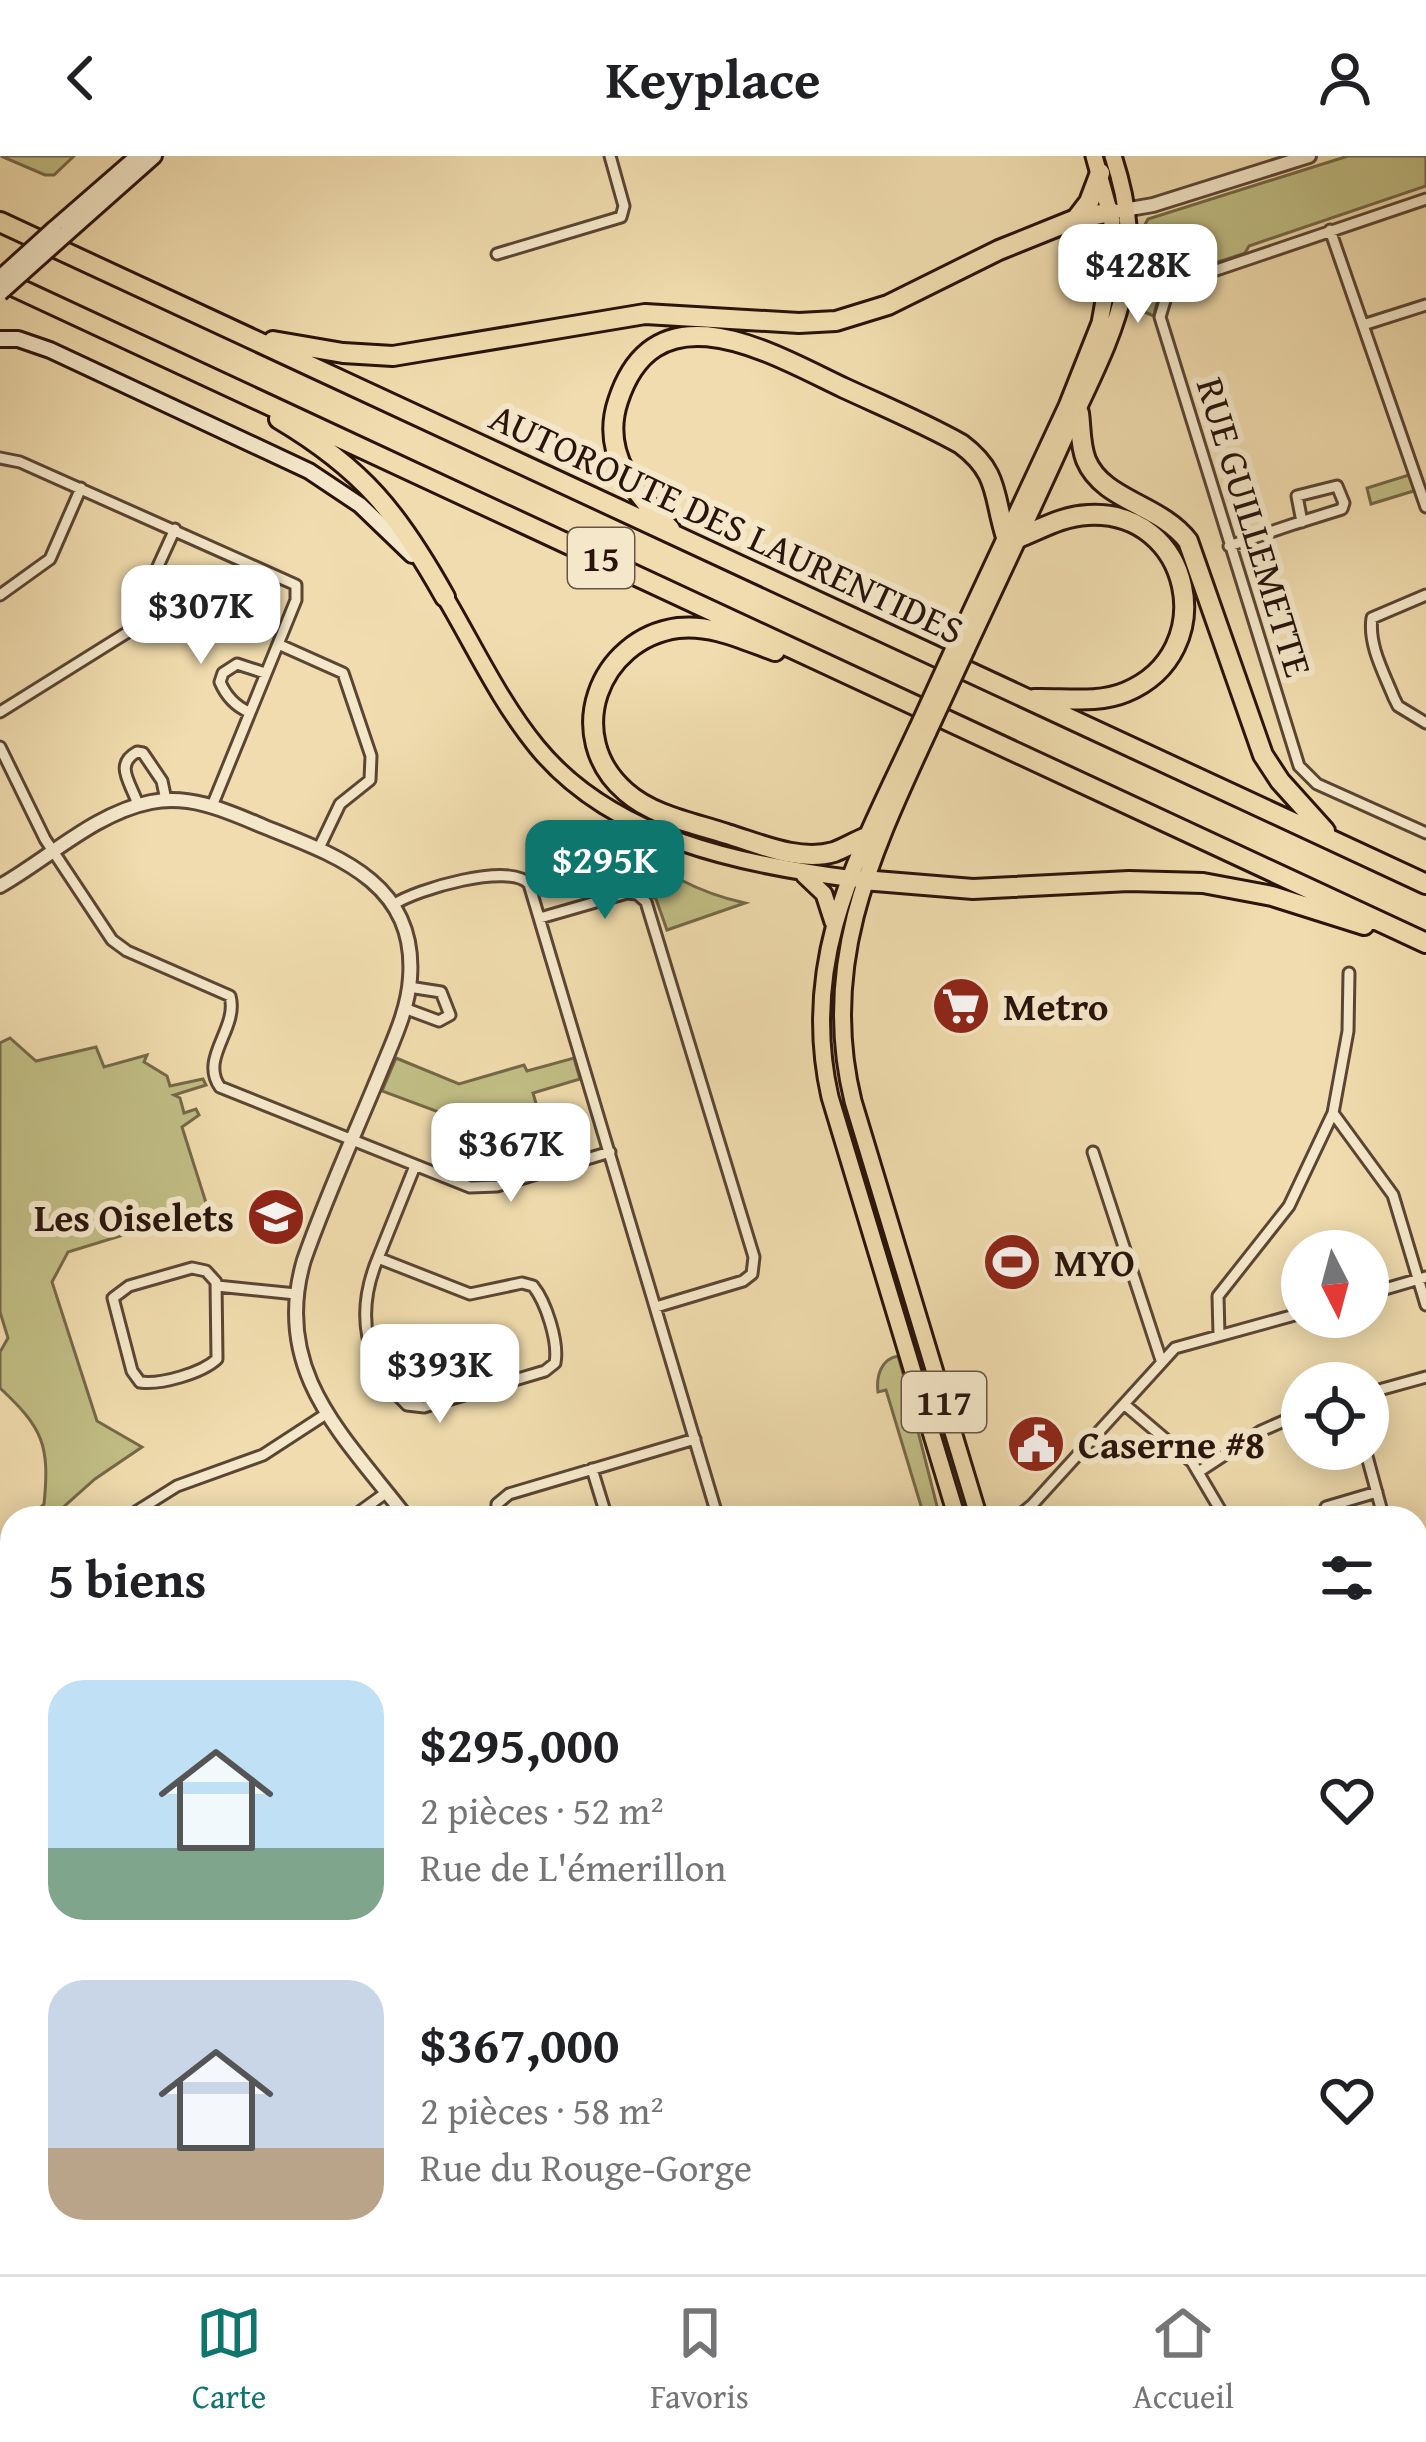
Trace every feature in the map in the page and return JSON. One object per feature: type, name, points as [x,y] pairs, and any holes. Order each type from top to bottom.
[{"type":"highway","points":[[1076,219],[1089,202],[1097,164]]},
{"type":"highway","points":[[247,337],[393,356],[645,314],[836,321],[888,305],[999,250],[1076,219],[1119,211]]},
{"type":"highway","name":"AUTOROUTE DES LAURENTIDES","points":[[0,222],[1426,884]]},
{"type":"highway","name":"15","points":[[0,279],[1426,944]]},
{"type":"highway","points":[[678,537],[624,474],[615,446],[615,412],[626,382],[648,356],[679,339],[710,334],[749,344],[961,444],[993,482],[1012,538],[1080,515],[1125,520],[1165,549],[1179,573],[1185,602],[1174,651],[1143,683],[1106,698],[1028,699]]},
{"type":"highway","points":[[192,369],[298,431],[360,476],[409,532],[445,597]]},
{"type":"highway","points":[[1079,413],[1084,453],[1094,474],[1112,490],[1165,517],[1188,541],[1263,755],[1287,790],[1337,842]]},
{"type":"highway","points":[[854,676],[709,628],[667,630],[633,644],[610,666],[597,691],[593,725],[609,773],[628,794],[652,808],[797,854],[832,852],[867,837]]},
{"type":"highway","points":[[856,879],[973,889],[1129,881],[1204,884],[1288,901],[1426,944]]},
{"type":"main road","points":[[0,293],[138,156]]},
{"type":"main road","points":[[0,279],[154,156]]},
{"type":"main road","name":"117","points":[[1012,538],[1079,413],[1122,305],[1128,265],[1114,156]]},
{"type":"main road","name":"117","points":[[950,1506],[828,1089],[822,1010],[832,922],[1012,538],[1096,336],[1119,211],[1097,164]]},
{"type":"main road","points":[[0,339],[18,339],[50,350],[320,478],[388,530],[445,597],[527,735],[581,790],[620,814],[702,848],[802,873],[856,879]]},
{"type":"main road","name":"117","points":[[923,729],[867,837],[856,879],[843,980],[847,1072],[975,1506]]},
{"type":"main road","points":[[802,873],[824,894],[832,922]]},
{"type":"street","points":[[496,254],[621,217],[624,206],[610,156]]},
{"type":"street","points":[[1119,211],[1309,156]]},
{"type":"street","name":"RUE GUILLEMETTE","points":[[1426,199],[1181,282],[1162,304],[1160,326],[1301,770],[1320,785],[1426,833]]},
{"type":"street","points":[[1330,230],[1422,478],[1426,507]]},
{"type":"street","points":[[1364,325],[1426,305]]},
{"type":"street","points":[[0,458],[20,462],[295,583],[298,596],[212,806]]},
{"type":"street","points":[[1228,546],[1302,522],[1343,508],[1337,486],[1330,484],[1297,496],[1302,522]]},
{"type":"street","points":[[0,595],[48,562],[81,488]]},
{"type":"street","points":[[0,712],[128,632],[175,529]]},
{"type":"street","points":[[1426,595],[1382,611],[1372,618],[1370,627],[1398,706],[1426,723]]},
{"type":"street","points":[[278,644],[343,673],[373,762],[370,781],[340,804],[319,848]]},
{"type":"street","points":[[249,712],[232,701],[220,678],[235,664],[265,674]]},
{"type":"street","points":[[0,747],[54,852],[112,940],[230,995],[232,1015],[213,1065],[218,1086],[462,1185],[482,1188],[610,1152]]},
{"type":"street","points":[[138,805],[123,766],[136,752],[143,753],[160,778],[166,800]]},
{"type":"street","points":[[0,886],[95,825],[138,805],[166,800],[212,806],[319,848],[360,869],[393,905],[407,940],[409,987],[404,1008],[310,1243],[296,1294],[300,1358],[309,1384],[326,1414],[398,1506]]},
{"type":"street","points":[[393,905],[443,884],[516,874],[530,884],[715,1506]]},
{"type":"street","points":[[540,918],[627,892],[644,899],[743,1222],[755,1263],[751,1276],[656,1307]]},
{"type":"street","points":[[1219,1335],[1220,1293],[1293,1200],[1333,1113],[1348,1031],[1349,973]]},
{"type":"street","points":[[404,1008],[439,1021],[450,1015],[441,992],[409,987]]},
{"type":"street","points":[[1333,1113],[1392,1191],[1422,1278],[1426,1305]]},
{"type":"street","points":[[1093,1152],[1161,1360]]},
{"type":"street","points":[[378,1258],[470,1294],[523,1283],[533,1286],[556,1349],[555,1363],[547,1370],[424,1407],[410,1406],[380,1370],[366,1338],[364,1304],[378,1258],[415,1166]]},
{"type":"street","points":[[192,1268],[211,1274],[217,1286],[220,1348],[215,1361],[154,1383],[137,1380],[113,1309],[117,1292],[192,1268]]},
{"type":"street","points":[[1389,1288],[1422,1278]]},
{"type":"street","points":[[217,1286],[296,1294]]},
{"type":"street","points":[[1032,1506],[1161,1360],[1179,1346],[1281,1319]]},
{"type":"street","points":[[1389,1387],[1426,1377]]},
{"type":"street","points":[[1124,1404],[1172,1441],[1199,1471],[1218,1506]]},
{"type":"street","points":[[145,1506],[177,1486],[271,1450],[326,1414]]},
{"type":"street","points":[[1199,1471],[1281,1422]]},
{"type":"street","points":[[497,1506],[506,1495],[695,1438]]},
{"type":"street","points":[[592,1469],[603,1506]]},
{"type":"street","points":[[1370,1470],[1378,1506]]},
{"type":"street","points":[[367,1506],[387,1492]]},
{"type":"street","points":[[1329,1506],[1377,1492]]},
{"type":"shaded area","points":[[1,156],[74,156],[54,175],[45,175]]},
{"type":"shaded area","points":[[1348,156],[1426,156],[1426,186],[1249,246],[1245,253],[1176,280],[1165,289],[1154,316],[1137,309],[1143,228],[1148,219]]},
{"type":"shaded area","points":[[1412,474],[1420,489],[1371,504],[1367,488]]},
{"type":"shaded area","points":[[625,840],[680,880],[745,903],[667,930],[656,899],[629,879]]},
{"type":"shaded area","points":[[10,1038],[36,1061],[96,1047],[104,1067],[147,1055],[144,1062],[167,1076],[170,1086],[203,1079],[206,1085],[174,1095],[180,1098],[184,1113],[196,1109],[199,1115],[182,1127],[208,1209],[68,1252],[52,1282],[97,1421],[142,1447],[65,1506],[42,1506],[46,1467],[40,1439],[26,1415],[0,1388],[0,1352],[8,1338],[0,1312],[0,1043]]},
{"type":"shaded area","points":[[396,1058],[459,1084],[524,1065],[527,1071],[574,1058],[580,1079],[533,1093],[540,1117],[492,1132],[382,1091]]},
{"type":"shaded area","points":[[877,1209],[940,1416],[938,1417],[871,1211]]},
{"type":"shaded area","points":[[898,1356],[937,1506],[921,1506],[886,1390],[878,1392],[887,1361]]},
{"type":"place","name":"Metro","points":[[961,1006]]},
{"type":"place","name":"Les Oiselets","points":[[276,1217]]},
{"type":"place","name":"MYO","points":[[1012,1262]]},
{"type":"place","name":"Caserne #8","points":[[1036,1444]]}]
